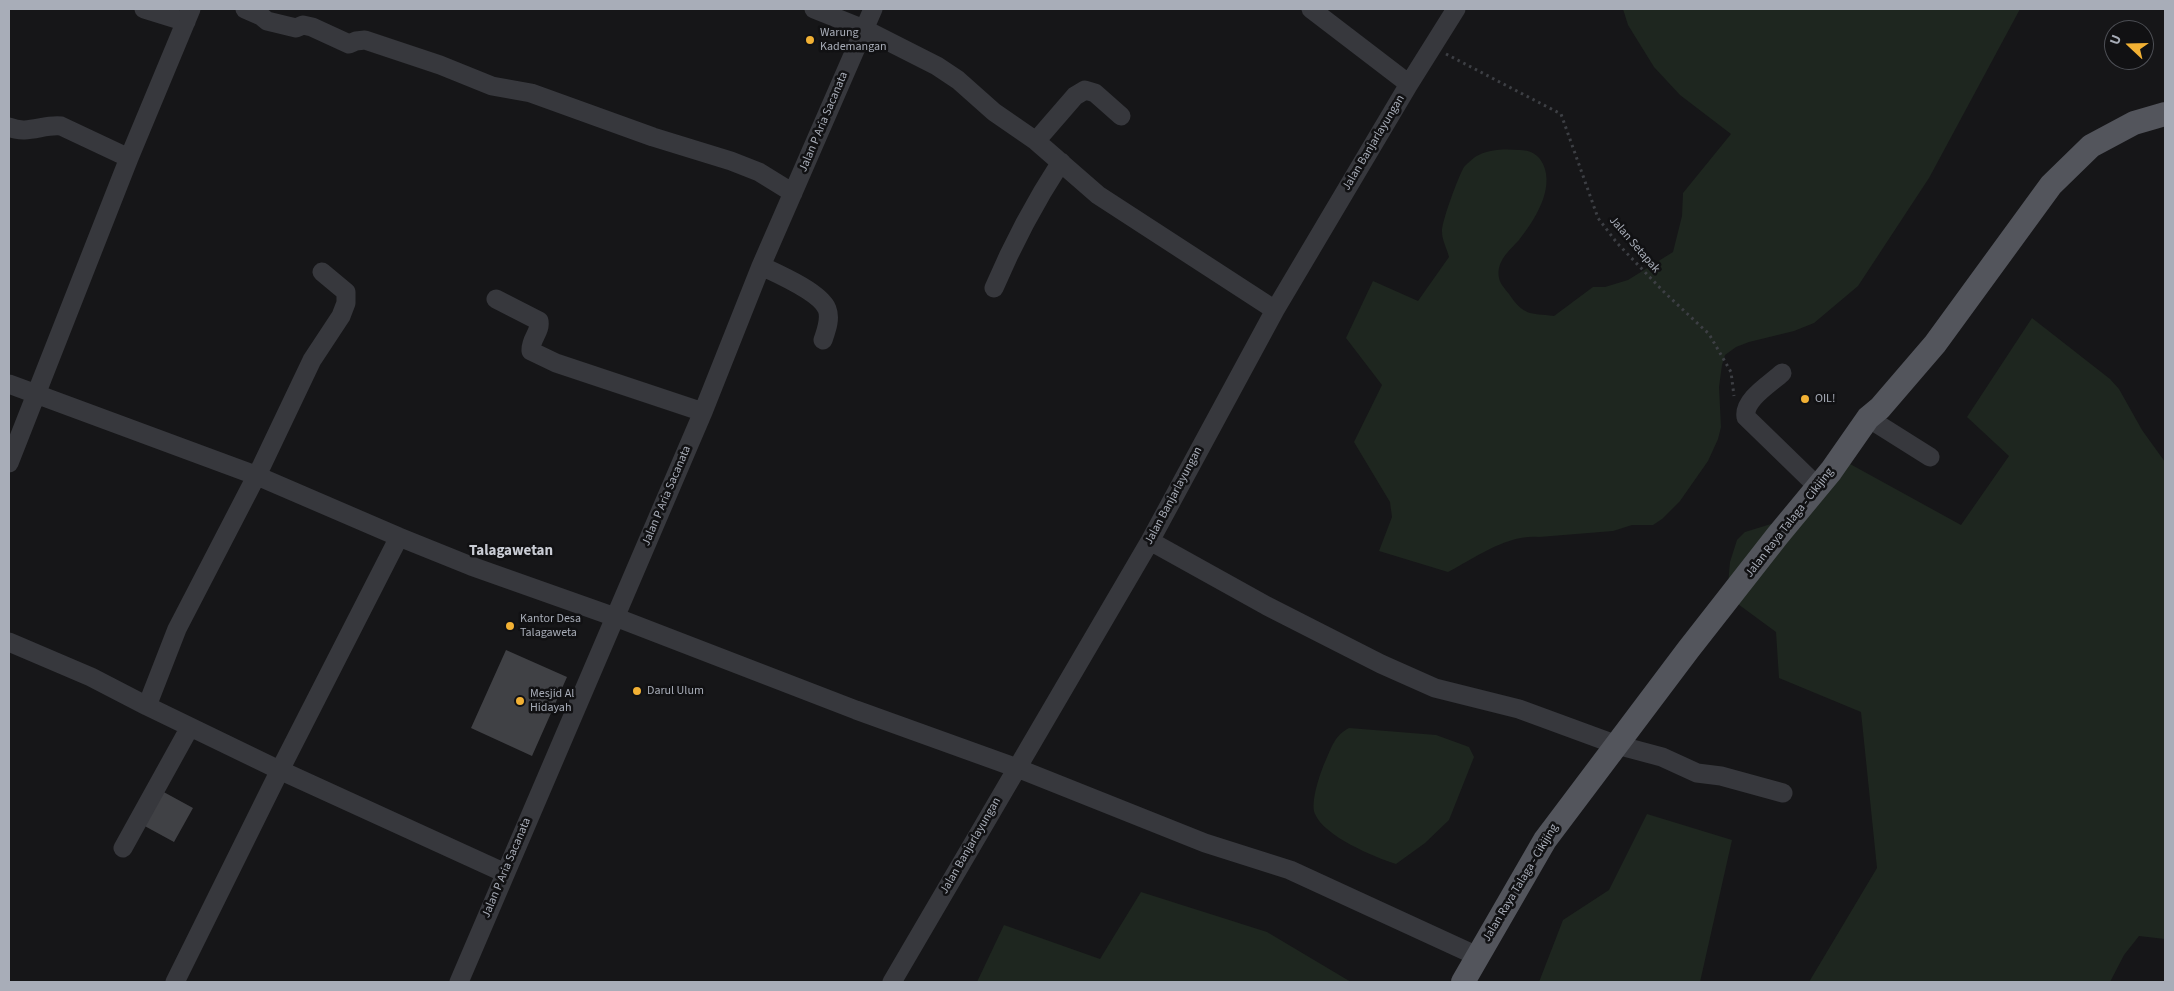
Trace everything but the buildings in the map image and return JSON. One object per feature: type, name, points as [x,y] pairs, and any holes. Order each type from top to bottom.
[{"type":"main road","name":"Jalan Raya Talaga - Cikijing","points":[[1463,982],[1545,840],[1778,535],[1818,487],[1868,418],[1880,408],[1935,344],[2051,185],[2091,146],[2134,123],[2165,114]]},
{"type":"street","points":[[9,462],[129,158],[189,16],[144,9]]},
{"type":"street","points":[[245,9],[261,16],[267,21],[296,28],[303,25],[312,27],[350,44],[365,40],[374,42],[432,62],[492,86],[531,93],[585,111],[654,137],[731,161],[759,172],[793,193]]},
{"type":"street","points":[[814,9],[864,29],[936,66],[958,80],[994,112],[1036,141],[1098,195],[1275,310]]},
{"type":"street","name":"Jalan P Aria Sacanata","points":[[460,982],[614,616],[703,412],[762,266],[873,9]]},
{"type":"street","points":[[1311,9],[1409,84]]},
{"type":"street","name":"Jalan Banjarlayungan","points":[[892,982],[1150,541],[1275,310],[1409,84],[1456,9]]},
{"type":"street","points":[[1036,141],[1075,96],[1085,90],[1095,93],[1121,116]]},
{"type":"street","points":[[9,127],[27,132],[51,125],[61,126],[129,158]]},
{"type":"street","points":[[994,288],[1016,237],[1034,204],[1061,162]]},
{"type":"street","points":[[762,266],[809,291],[827,308],[828,320],[823,340]]},
{"type":"street","points":[[147,706],[177,629],[255,475],[262,465],[312,360],[341,316],[346,303],[346,292],[322,272]]},
{"type":"street","points":[[496,299],[539,321],[539,330],[531,346],[531,351],[534,354],[703,412]]},
{"type":"street","points":[[1782,373],[1748,404],[1745,411],[1746,417],[1818,487]]},
{"type":"street","points":[[9,384],[255,475],[399,538],[471,566],[614,616],[856,710],[1017,768],[1205,843],[1290,870],[1477,956]]},
{"type":"street","points":[[1868,418],[1930,457]]},
{"type":"street","points":[[175,982],[280,770],[399,538]]},
{"type":"street","points":[[1150,541],[1267,606],[1381,664],[1435,688],[1519,709],[1617,744],[1662,757],[1697,773],[1721,776],[1783,793]]},
{"type":"street","points":[[9,642],[91,676],[190,728],[505,872]]},
{"type":"street","points":[[123,848],[190,728]]},
{"type":"path","name":"Jalan Setapak","points":[[1432,47],[1560,114],[1598,218],[1617,243],[1644,272],[1709,334],[1731,372],[1734,399]]},
{"type":"shaded area","points":[[1623,9],[2020,9],[1929,178],[1858,286],[1814,323],[1794,331],[1749,342],[1736,347],[1725,355],[1719,387],[1721,427],[1718,439],[1708,461],[1680,501],[1662,519],[1653,525],[1632,525],[1613,531],[1515,539],[1492,548],[1448,572],[1379,551],[1392,517],[1390,502],[1354,442],[1382,385],[1346,338],[1373,281],[1418,301],[1449,257],[1443,238],[1442,227],[1458,179],[1464,167],[1480,154],[1497,150],[1527,151],[1536,155],[1543,164],[1546,174],[1545,194],[1525,232],[1501,261],[1499,278],[1514,301],[1523,310],[1533,314],[1554,316],[1593,287],[1605,287],[1628,280],[1673,252],[1682,216],[1683,193],[1731,134],[1680,95],[1654,67],[1628,25]]},
{"type":"shaded area","points":[[2032,318],[2110,379],[2119,389],[2142,430],[2165,462],[2165,939],[2139,936],[2124,955],[2110,982],[1809,982],[1877,868],[1861,712],[1779,678],[1776,632],[1727,596],[1730,562],[1737,540],[1745,532],[1797,516],[1841,459],[1961,525],[2009,456],[1967,417]]},
{"type":"shaded area","points":[[1349,728],[1436,735],[1469,747],[1474,757],[1449,820],[1425,843],[1396,864],[1363,851],[1339,838],[1320,822],[1315,814],[1315,796],[1323,767],[1337,738]]},
{"type":"shaded area","points":[[1647,814],[1732,840],[1700,982],[1539,982],[1563,920],[1609,890]]},
{"type":"shaded area","points":[[1141,892],[1267,932],[1351,982],[977,982],[1004,925],[1100,959]]},
{"type":"place","name":"Warung Kademangan","points":[[810,40]]},
{"type":"place","name":"OIL!","points":[[1805,399]]},
{"type":"place","name":"Kantor Desa Talagaweta","points":[[510,626]]},
{"type":"place","name":"Darul Ulum","points":[[637,691]]},
{"type":"place","name":"Mesjid Al Hidayah","points":[[520,701]]},
{"type":"district","name":"Talagawetan","points":[[511,552]]}]
